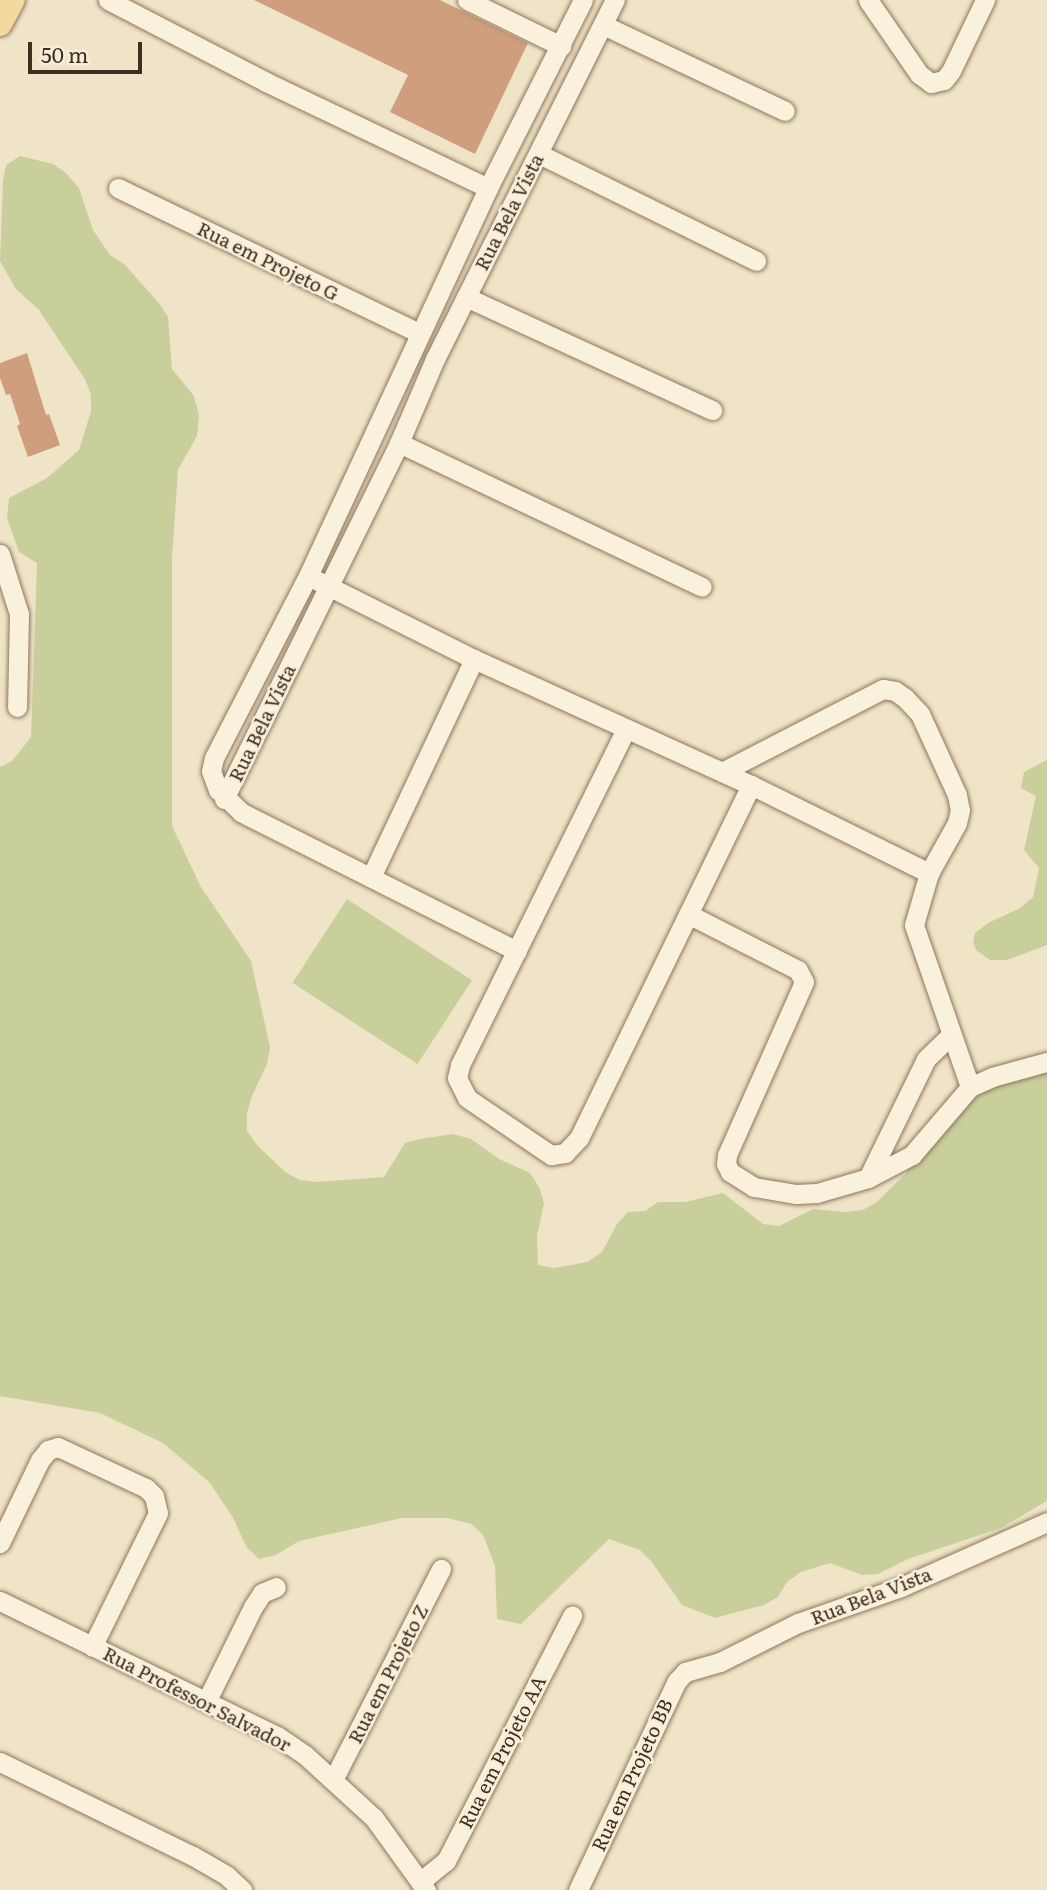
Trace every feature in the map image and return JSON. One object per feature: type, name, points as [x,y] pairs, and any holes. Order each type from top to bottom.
[{"type":"main road","points":[[0,24],[13,0]]},
{"type":"street","points":[[108,0],[266,82],[488,188]]},
{"type":"street","points":[[467,0],[561,46]]},
{"type":"street","name":"Rua Bela Vista","points":[[224,799],[213,781],[214,758],[308,576],[488,188],[583,0]]},
{"type":"street","name":"Rua Bela Vista","points":[[224,799],[399,443],[435,359],[615,0]]},
{"type":"street","points":[[868,0],[924,79],[931,83],[940,82],[951,71],[985,0]]},
{"type":"street","points":[[603,25],[785,111]]},
{"type":"street","points":[[552,66],[577,78]]},
{"type":"street","points":[[539,154],[756,261]]},
{"type":"street","name":"Rua em Projeto G","points":[[118,188],[415,341],[435,359]]},
{"type":"street","points":[[466,297],[712,410]]},
{"type":"street","points":[[399,443],[702,587]]},
{"type":"street","points":[[0,554],[6,592],[19,614],[17,707]]},
{"type":"street","points":[[308,576],[474,659],[751,785],[929,873]]},
{"type":"street","points":[[371,877],[474,659]]},
{"type":"street","points":[[722,772],[872,692],[883,689],[895,691],[920,714],[960,810],[957,823],[929,873],[914,925],[950,1036],[970,1087]]},
{"type":"street","points":[[626,729],[460,1065],[457,1078],[467,1098],[551,1154],[558,1155],[572,1148],[579,1138],[751,785]]},
{"type":"street","points":[[224,799],[241,813],[517,950]]},
{"type":"street","points":[[688,914],[798,970],[804,982],[727,1155],[726,1164],[730,1172],[754,1186],[796,1194],[840,1189],[868,1178],[912,1155],[970,1087],[992,1077],[1047,1062]]},
{"type":"street","points":[[868,1178],[926,1059],[950,1036]]},
{"type":"street","points":[[0,1543],[40,1460],[48,1450],[58,1447],[69,1450],[96,1466],[146,1488],[154,1496],[158,1513],[92,1647]]},
{"type":"street","name":"Rua Bela Vista","points":[[694,1668],[720,1662],[798,1623],[901,1587],[1047,1522]]},
{"type":"street","name":"Rua em Projeto Z","points":[[334,1778],[442,1569]]},
{"type":"street","points":[[206,1702],[253,1607],[262,1594],[276,1587]]},
{"type":"street","name":"Rua Professor Salvador","points":[[0,1601],[277,1737],[334,1778],[374,1818],[423,1885]]},
{"type":"street","name":"Rua em Projeto AA","points":[[423,1885],[446,1861],[572,1615]]},
{"type":"street","name":"Rua em Projeto BB","points":[[578,1890],[677,1681],[694,1668]]},
{"type":"street","points":[[0,1762],[193,1856],[227,1876],[242,1890]]},
{"type":"green space","points":[[20,156],[53,164],[66,173],[79,188],[93,230],[110,255],[124,264],[159,303],[168,317],[172,369],[194,396],[199,415],[197,436],[178,470],[172,558],[172,826],[201,887],[251,961],[270,1047],[267,1064],[247,1113],[247,1131],[257,1145],[285,1172],[300,1180],[316,1182],[384,1177],[405,1143],[453,1134],[471,1139],[499,1159],[530,1173],[539,1187],[544,1203],[537,1236],[538,1265],[554,1268],[587,1262],[602,1252],[617,1224],[628,1212],[645,1211],[658,1202],[685,1202],[723,1193],[763,1224],[779,1226],[813,1209],[846,1212],[863,1210],[877,1202],[906,1173],[915,1155],[977,1092],[1047,1068],[1045,1502],[1001,1528],[908,1559],[878,1574],[862,1575],[830,1563],[801,1572],[787,1582],[778,1597],[764,1605],[715,1618],[682,1605],[640,1550],[609,1539],[521,1624],[497,1619],[495,1566],[483,1535],[471,1524],[447,1518],[402,1518],[299,1541],[276,1555],[259,1559],[247,1548],[233,1518],[210,1483],[163,1443],[100,1413],[0,1396],[0,767],[12,761],[31,737],[37,563],[19,552],[7,518],[9,498],[47,478],[79,450],[91,411],[91,395],[85,379],[39,310],[15,288],[0,261],[6,165]]},
{"type":"green space","points":[[1047,760],[1047,945],[1007,960],[990,960],[976,950],[973,942],[975,933],[988,923],[1020,908],[1033,897],[1039,868],[1024,850],[1036,796],[1021,788],[1024,772]]},
{"type":"green space","points":[[347,899],[472,980],[417,1064],[293,983]]},
{"type":"building","points":[[254,0],[440,0],[528,43],[475,154],[390,112],[408,75]]},
{"type":"building","points":[[27,353],[46,415],[49,414],[60,445],[28,457],[10,394],[6,395],[0,378],[0,363]]}]
